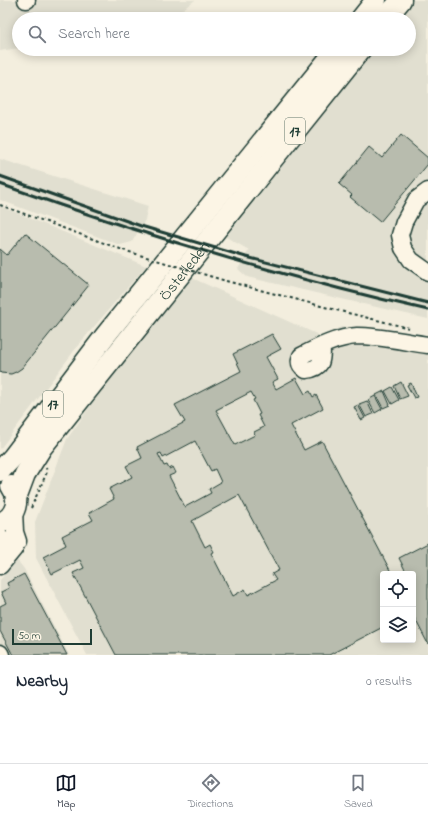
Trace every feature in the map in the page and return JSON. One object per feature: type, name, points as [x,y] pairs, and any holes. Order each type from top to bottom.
[{"type":"main road","points":[[367,12],[376,0]]},
{"type":"main road","points":[[391,12],[401,0]]},
{"type":"main road","name":"Österleden","points":[[0,471],[106,336],[331,56]]},
{"type":"main road","name":"Österleden","points":[[15,511],[26,474],[42,447],[355,56]]},
{"type":"main road","points":[[0,478],[10,485],[14,491],[15,511]]},
{"type":"street","points":[[428,191],[416,200],[404,222],[400,234],[403,248],[411,260],[428,272]]},
{"type":"street","points":[[322,346],[356,336],[374,337],[428,345]]},
{"type":"street","points":[[1,564],[14,549],[18,541],[15,532],[15,511]]},
{"type":"street","points":[[0,537],[6,548],[6,554],[1,564]]},
{"type":"path","points":[[0,205],[122,250],[226,281],[413,329]]},
{"type":"path","points":[[15,511],[47,472],[45,463]]},
{"type":"shaded area","points":[[0,0],[195,0],[179,12],[12,12],[12,49],[0,51]]},
{"type":"shaded area","points":[[412,0],[428,0],[428,319],[247,277],[238,269],[249,250],[226,237],[368,56],[416,56],[416,12],[403,12]]},
{"type":"shaded area","points":[[0,159],[148,206],[145,220],[132,242],[120,245],[0,200]]},
{"type":"shaded area","points":[[0,206],[146,266],[80,343],[0,449]]},
{"type":"shaded area","points":[[192,278],[321,336],[341,327],[428,347],[428,655],[87,655],[36,558],[35,522],[67,439],[111,377]]},
{"type":"shaded area","points":[[17,560],[24,569],[69,655],[0,655],[0,580]]},
{"type":"building","points":[[401,135],[428,158],[428,164],[380,222],[350,197],[352,195],[339,184],[369,147],[382,158]]},
{"type":"building","points":[[25,233],[89,285],[22,368],[11,374],[1,373],[0,249],[7,255]]},
{"type":"building","points":[[272,334],[281,349],[266,357],[278,379],[272,382],[276,389],[296,378],[305,394],[310,391],[313,397],[316,395],[323,408],[291,425],[304,450],[322,441],[390,571],[380,571],[380,629],[329,655],[116,655],[73,573],[84,568],[80,560],[52,574],[43,557],[66,545],[62,536],[93,520],[89,513],[114,499],[109,489],[132,477],[126,466],[142,458],[137,447],[185,422],[175,405],[241,371],[233,354]],"holes":[[[251,392],[255,399],[253,400],[260,414],[258,415],[264,427],[254,432],[255,435],[235,445],[216,410]],[[195,441],[211,471],[215,469],[221,482],[209,489],[211,493],[185,507],[169,476],[176,473],[173,467],[169,469],[167,465],[164,466],[158,454],[161,453],[163,458]],[[239,495],[279,570],[272,574],[276,580],[248,595],[245,589],[233,596],[211,553],[214,552],[210,544],[205,547],[192,521]]]},
{"type":"building","points":[[401,382],[408,396],[400,399],[394,386]]},
{"type":"building","points":[[411,383],[417,397],[414,398],[407,385]]},
{"type":"building","points":[[392,387],[399,400],[392,404],[385,391]]},
{"type":"building","points":[[384,391],[390,405],[383,408],[376,395]]},
{"type":"building","points":[[375,396],[382,409],[375,413],[368,400]]},
{"type":"building","points":[[367,401],[373,414],[366,417],[359,404]]},
{"type":"building","points":[[358,405],[365,418],[361,420],[354,407]]},
{"type":"building","points":[[428,543],[428,644],[416,621],[416,571],[406,571],[399,558]]},
{"type":"building","points":[[24,574],[67,655],[13,655],[0,631],[0,606],[6,603],[1,592],[9,588],[7,583]]},
{"type":"railway","points":[[0,176],[141,226],[246,257],[428,303]]},
{"type":"railway","points":[[0,184],[159,237],[266,269],[428,310]]}]
